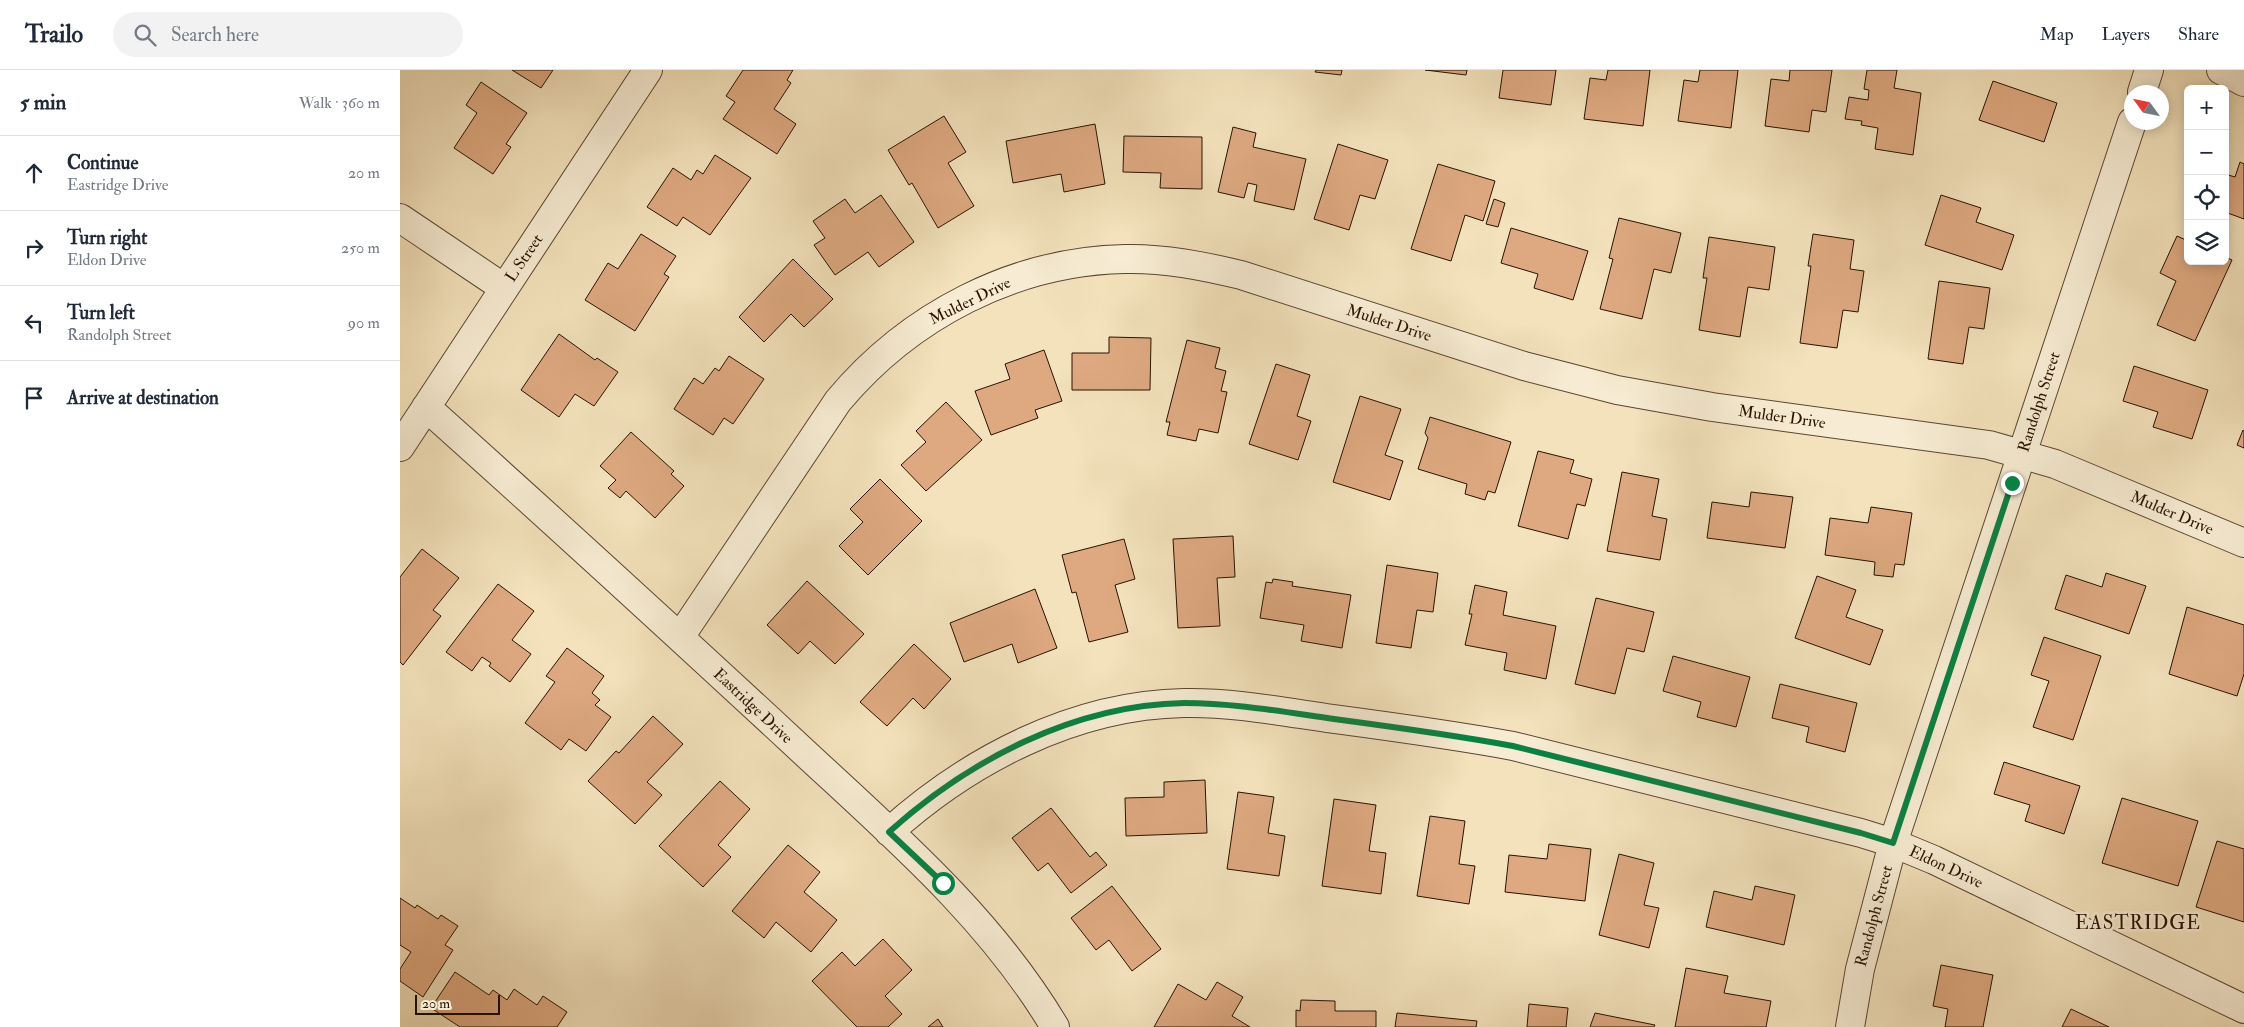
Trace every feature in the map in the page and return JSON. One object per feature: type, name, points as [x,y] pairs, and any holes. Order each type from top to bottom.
[{"type":"street","name":"L Street","points":[[400,447],[648,70]]},
{"type":"street","points":[[2144,85],[2149,70]]},
{"type":"street","points":[[2221,70],[2244,82]]},
{"type":"street","name":"Randolph Street","points":[[1850,1027],[1862,960],[1893,843],[2129,130]]},
{"type":"street","points":[[400,218],[504,288]]},
{"type":"street","name":"Mulder Drive","points":[[680,637],[838,401],[856,379],[876,360],[929,320],[995,285],[1047,268],[1101,260],[1153,260],[1204,266],[1524,366],[1616,390],[1712,408],[1989,445],[2055,464],[2244,543]]},
{"type":"street","name":"Eastridge Drive","points":[[426,407],[680,637],[943,883],[1001,949],[1055,1027]]},
{"type":"street","name":"Eldon Drive","points":[[889,832],[912,811],[947,786],[982,764],[1033,738],[1083,720],[1154,705],[1200,703],[1234,705],[1444,734],[1513,746],[1861,833],[1893,843],[1934,860],[2244,1009]]},
{"type":"building","points":[[512,70],[553,70],[541,88]]},
{"type":"building","points":[[743,70],[793,70],[787,80],[791,83],[774,109],[796,124],[777,154],[723,119],[735,102],[726,96]]},
{"type":"building","points":[[1316,70],[1342,70],[1341,75],[1315,72]]},
{"type":"building","points":[[1425,70],[1467,70],[1466,75]]},
{"type":"building","points":[[1503,70],[1556,70],[1551,105],[1499,98]]},
{"type":"building","points":[[1608,70],[1650,70],[1643,126],[1584,119],[1590,78],[1606,80]]},
{"type":"building","points":[[1700,70],[1738,70],[1731,128],[1678,121],[1684,80],[1698,82]]},
{"type":"building","points":[[1790,70],[1832,70],[1826,112],[1812,110],[1809,132],[1765,126],[1771,79],[1789,81]]},
{"type":"building","points":[[1867,70],[1897,70],[1894,88],[1921,93],[1913,155],[1875,149],[1878,128],[1861,125],[1862,121],[1845,119],[1849,97],[1868,100],[1869,90],[1864,89]]},
{"type":"building","points":[[1993,81],[2057,103],[2044,142],[1979,120]]},
{"type":"building","points":[[481,82],[527,113],[506,144],[511,147],[493,174],[454,148],[477,113],[466,105]]},
{"type":"building","points":[[944,116],[966,152],[948,163],[974,206],[938,228],[912,183],[909,185],[888,150]]},
{"type":"building","points":[[1095,124],[1105,184],[1064,192],[1061,174],[1013,183],[1006,141]]},
{"type":"building","points":[[1233,127],[1256,133],[1253,147],[1306,159],[1294,210],[1254,201],[1257,185],[1248,183],[1244,198],[1218,192]]},
{"type":"building","points":[[1124,136],[1202,137],[1202,189],[1160,188],[1161,173],[1123,172]]},
{"type":"building","points":[[1338,144],[1388,160],[1375,199],[1360,195],[1349,230],[1314,219]]},
{"type":"building","points":[[715,155],[751,178],[710,235],[683,217],[677,226],[647,207],[673,168],[691,180],[697,170],[703,174]]},
{"type":"building","points":[[2240,162],[2244,164],[2244,219],[2229,213],[2229,175],[2235,177]]},
{"type":"building","points":[[1438,164],[1495,181],[1483,221],[1465,215],[1451,261],[1411,249]]},
{"type":"building","points":[[881,195],[914,242],[879,267],[868,252],[835,275],[814,245],[825,238],[813,221],[845,199],[855,213]]},
{"type":"building","points":[[1941,195],[1981,208],[1976,222],[2014,235],[2002,270],[1925,245]]},
{"type":"building","points":[[1494,199],[1505,203],[1498,227],[1486,224]]},
{"type":"building","points":[[1619,218],[1681,233],[1671,273],[1654,269],[1642,319],[1600,309],[1613,259],[1609,258]]},
{"type":"building","points":[[1511,228],[1588,251],[1573,300],[1534,288],[1538,274],[1501,263]]},
{"type":"building","points":[[641,234],[676,256],[664,274],[669,277],[635,331],[585,300],[608,263],[618,269]]},
{"type":"building","points":[[1813,234],[1854,240],[1850,269],[1864,271],[1858,312],[1843,310],[1837,348],[1800,343],[1811,266],[1808,266]]},
{"type":"building","points":[[2177,236],[2184,239],[2184,265],[2229,265],[2229,259],[2232,260],[2195,341],[2157,325],[2176,281],[2160,273]]},
{"type":"building","points":[[1709,237],[1775,247],[1769,290],[1748,287],[1740,337],[1699,330],[1707,278],[1703,278]]},
{"type":"building","points":[[793,259],[833,299],[804,327],[791,314],[764,342],[739,317]]},
{"type":"building","points":[[1939,281],[1990,288],[1984,329],[1969,327],[1963,364],[1928,359]]},
{"type":"building","points":[[559,334],[595,360],[597,358],[618,372],[594,406],[575,394],[559,417],[521,390]]},
{"type":"building","points":[[1109,337],[1151,338],[1150,390],[1072,390],[1072,353],[1109,353]]},
{"type":"building","points":[[1187,340],[1220,348],[1215,368],[1226,371],[1221,391],[1227,392],[1218,433],[1199,429],[1196,441],[1167,435],[1170,422],[1166,422]]},
{"type":"building","points":[[1044,350],[1062,401],[1035,410],[1038,418],[991,435],[975,391],[1010,379],[1005,364]]},
{"type":"building","points":[[729,356],[764,379],[733,424],[724,418],[713,435],[674,409],[694,378],[703,384],[715,368],[719,371]]},
{"type":"building","points":[[1276,364],[1310,375],[1297,416],[1311,421],[1298,460],[1249,444]]},
{"type":"building","points":[[2134,366],[2208,390],[2192,439],[2153,427],[2158,412],[2123,401]]},
{"type":"building","points":[[1360,396],[1401,409],[1385,455],[1403,461],[1390,500],[1333,482]]},
{"type":"building","points":[[946,402],[982,440],[926,491],[901,465],[926,442],[916,431]]},
{"type":"building","points":[[1430,417],[1511,442],[1495,493],[1488,491],[1485,500],[1465,494],[1467,484],[1418,469],[1428,438],[1425,433]]},
{"type":"building","points":[[2244,431],[2244,448],[2237,445]]},
{"type":"building","points":[[631,432],[674,471],[671,474],[684,486],[655,518],[626,491],[620,498],[608,488],[616,480],[600,466]]},
{"type":"building","points":[[1538,451],[1574,460],[1570,473],[1592,479],[1585,506],[1577,504],[1568,539],[1518,526]]},
{"type":"building","points":[[1622,472],[1659,479],[1652,516],[1667,519],[1660,560],[1607,551]]},
{"type":"building","points":[[880,479],[922,521],[868,575],[839,546],[863,522],[850,509]]},
{"type":"building","points":[[1751,492],[1793,497],[1785,548],[1707,538],[1712,502],[1749,507]]},
{"type":"building","points":[[1871,507],[1912,513],[1904,565],[1895,564],[1893,577],[1874,575],[1875,562],[1825,555],[1830,518],[1868,523]]},
{"type":"building","points":[[1233,536],[1235,577],[1217,578],[1220,626],[1178,628],[1173,539]]},
{"type":"building","points":[[1124,539],[1135,579],[1115,585],[1128,632],[1089,642],[1076,592],[1072,593],[1062,555]]},
{"type":"building","points":[[422,549],[459,578],[433,610],[441,616],[403,665],[400,662],[400,577]]},
{"type":"building","points":[[1387,565],[1438,573],[1433,612],[1417,610],[1411,648],[1376,643]]},
{"type":"building","points":[[2106,573],[2146,586],[2129,634],[2055,609],[2066,575],[2102,587]]},
{"type":"building","points":[[1817,576],[1856,590],[1846,617],[1883,630],[1870,665],[1795,638]]},
{"type":"building","points":[[1273,579],[1293,582],[1292,586],[1351,595],[1342,648],[1301,641],[1304,625],[1260,618],[1266,582],[1272,583]]},
{"type":"building","points":[[807,581],[864,634],[835,664],[810,641],[798,654],[767,625]]},
{"type":"building","points":[[498,584],[534,611],[512,640],[531,654],[510,682],[489,666],[491,663],[482,657],[472,671],[446,652]]},
{"type":"building","points":[[1475,585],[1507,592],[1503,615],[1556,626],[1546,679],[1504,670],[1507,653],[1465,645],[1472,614],[1469,614]]},
{"type":"building","points":[[1035,589],[1057,648],[1018,663],[1012,644],[964,662],[950,623]]},
{"type":"building","points":[[1596,598],[1654,612],[1644,652],[1627,648],[1615,694],[1575,684]]},
{"type":"building","points":[[2187,607],[2244,625],[2244,674],[2237,696],[2169,674]]},
{"type":"building","points":[[2044,637],[2101,656],[2073,740],[2033,727],[2049,681],[2031,675]]},
{"type":"building","points":[[914,644],[951,679],[924,709],[913,698],[887,726],[860,702]]},
{"type":"building","points":[[567,648],[604,676],[592,693],[600,700],[595,705],[611,717],[586,751],[569,739],[561,750],[525,723],[555,682],[546,676]]},
{"type":"building","points":[[1673,656],[1750,677],[1736,727],[1697,717],[1701,702],[1663,691]]},
{"type":"building","points":[[1780,684],[1857,703],[1845,752],[1806,742],[1809,727],[1772,718]]},
{"type":"building","points":[[653,716],[683,744],[647,782],[662,795],[635,824],[588,781],[616,751],[619,753]]},
{"type":"building","points":[[2004,762],[2080,786],[2064,834],[2025,821],[2030,805],[1994,794]]},
{"type":"building","points":[[1205,780],[1207,833],[1126,836],[1125,798],[1164,797],[1164,782]]},
{"type":"building","points":[[720,781],[750,809],[718,845],[731,857],[703,887],[659,846]]},
{"type":"building","points":[[1238,792],[1274,797],[1268,833],[1285,836],[1279,876],[1227,869]]},
{"type":"building","points":[[2122,798],[2198,821],[2178,886],[2102,863]]},
{"type":"building","points":[[1334,799],[1376,805],[1369,851],[1386,853],[1381,894],[1322,886]]},
{"type":"building","points":[[1051,808],[1090,857],[1096,852],[1107,865],[1071,893],[1048,863],[1038,871],[1012,838]]},
{"type":"building","points":[[1430,816],[1465,821],[1459,864],[1475,866],[1469,904],[1417,896]]},
{"type":"building","points":[[2217,841],[2244,849],[2244,922],[2196,907]]},
{"type":"building","points":[[1549,844],[1591,849],[1585,901],[1505,892],[1509,855],[1547,859]]},
{"type":"building","points":[[788,845],[820,872],[804,892],[837,920],[811,952],[776,922],[764,938],[732,911]]},
{"type":"building","points":[[1619,854],[1654,863],[1644,905],[1659,908],[1649,948],[1599,935]]},
{"type":"building","points":[[1112,886],[1161,949],[1132,971],[1109,940],[1096,950],[1071,918]]},
{"type":"building","points":[[1755,886],[1795,895],[1784,945],[1706,927],[1714,891],[1752,900]]},
{"type":"building","points":[[400,898],[415,908],[417,905],[438,919],[441,915],[458,926],[445,945],[453,950],[423,997],[400,981],[400,969],[411,952],[400,945]]},
{"type":"building","points":[[883,939],[912,970],[885,996],[902,1014],[888,1027],[857,1027],[812,981],[842,952],[855,966]]},
{"type":"building","points":[[1941,965],[1993,975],[1983,1027],[1945,1027],[1948,1009],[1933,1006]]},
{"type":"building","points":[[1686,968],[1728,976],[1724,993],[1771,1001],[1766,1027],[1675,1027]]},
{"type":"building","points":[[455,972],[489,995],[493,990],[507,1000],[514,989],[537,1005],[543,996],[567,1012],[557,1027],[460,1027],[431,1008]]},
{"type":"building","points":[[1217,982],[1243,997],[1232,1016],[1250,1027],[1154,1027],[1178,984],[1206,1000]]},
{"type":"building","points":[[1301,1000],[1335,1001],[1335,1011],[1376,1011],[1376,1027],[1296,1027],[1296,1010],[1300,1011]]},
{"type":"building","points":[[1529,1004],[1568,1008],[1566,1027],[1527,1027]]},
{"type":"building","points":[[2071,1009],[2109,1027],[2062,1027]]},
{"type":"building","points":[[1397,1013],[1477,1021],[1476,1027],[1395,1027]]},
{"type":"building","points":[[1595,1013],[1655,1025],[1654,1027],[1590,1027]]},
{"type":"building","points":[[938,1019],[943,1027],[928,1027]]},
{"type":"district","name":"EASTRIDGE","points":[[2138,923]]},
{"type":"route","points":[[943,883],[889,832],[912,811],[982,764],[1033,738],[1058,728],[1127,710],[1154,705],[1183,703],[1234,705],[1463,736],[1513,746],[1861,833],[1893,843],[2012,483]]}]
